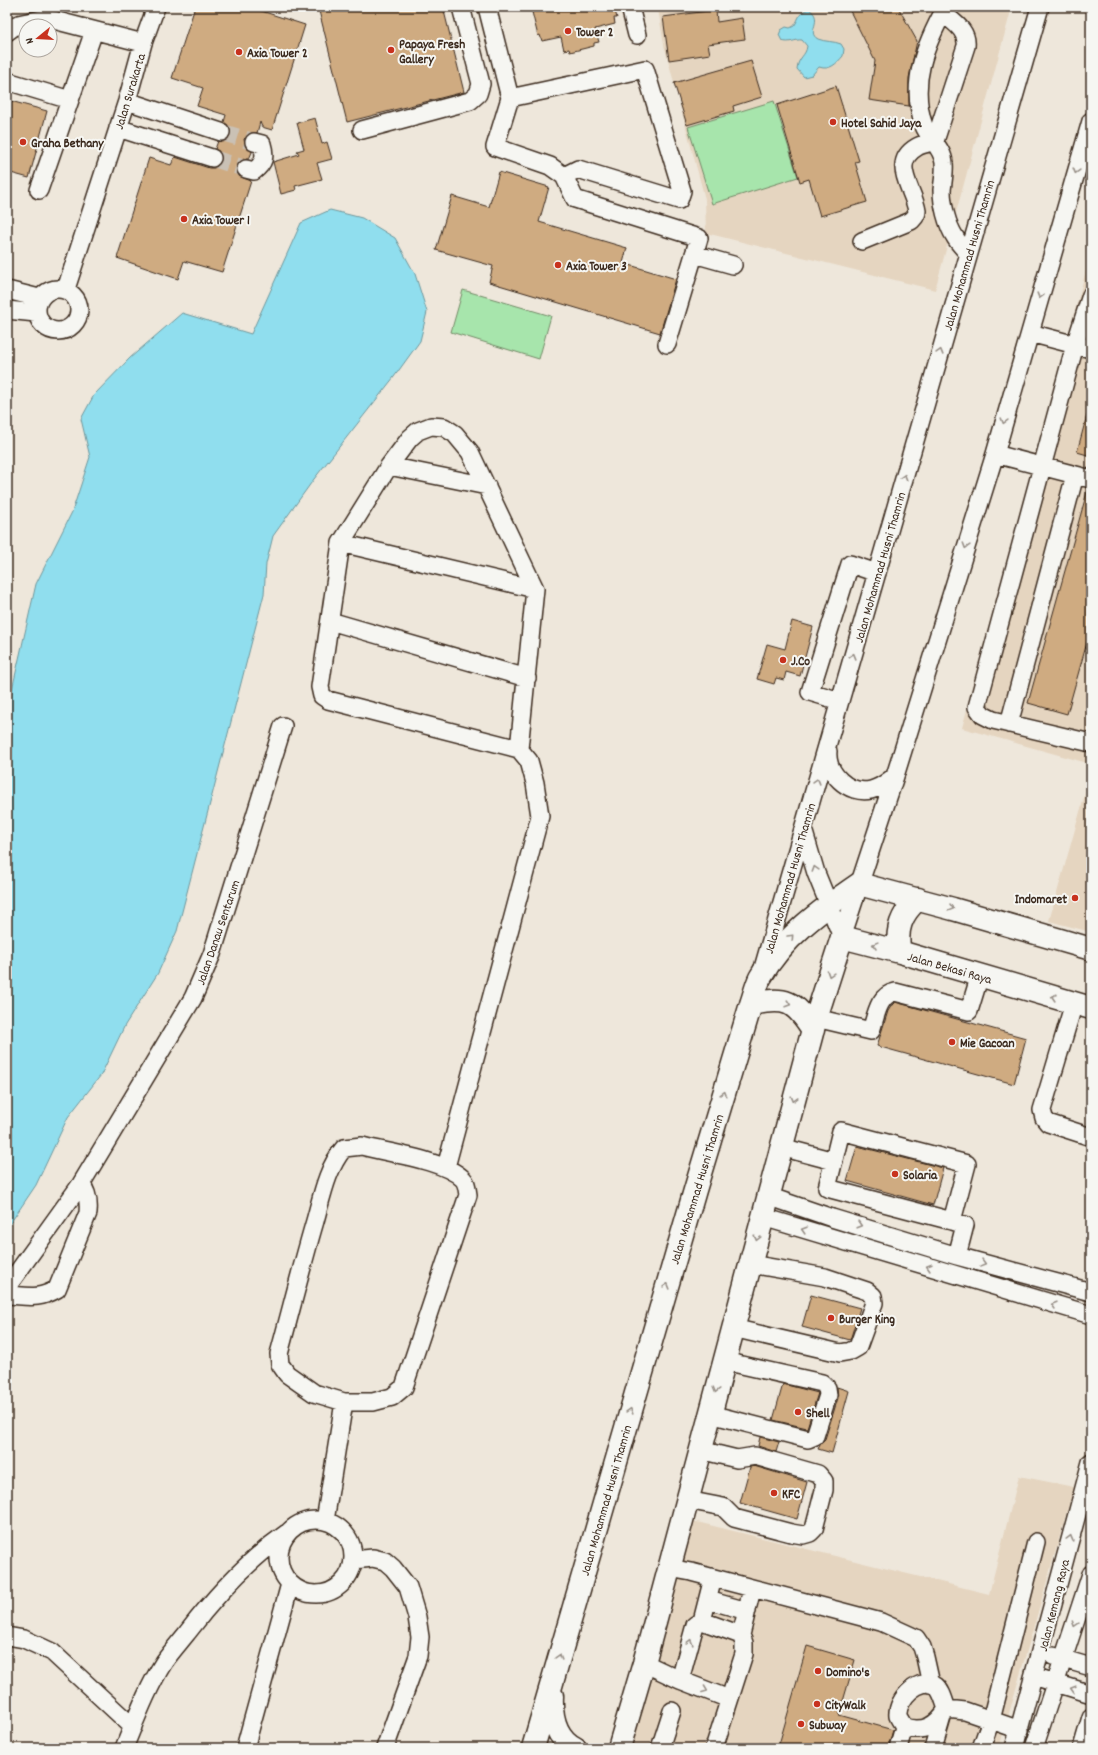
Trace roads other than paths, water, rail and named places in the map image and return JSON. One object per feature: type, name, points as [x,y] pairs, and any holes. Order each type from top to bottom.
[{"type":"main road","points":[[759,979],[778,951],[796,931],[828,905],[859,884],[918,899],[1091,949]]},
{"type":"main road","points":[[900,952],[898,934],[902,917],[908,907],[918,899]]},
{"type":"main road","points":[[607,1748],[621,1740],[644,1663],[668,1568],[814,1024],[842,937]]},
{"type":"main road","name":"Jalan Bekasi Raya","points":[[842,937],[900,952],[1082,1006]]},
{"type":"main road","name":"Jalan Mohammad Husni Thamrin","points":[[533,1748],[695,1190],[759,979]]},
{"type":"main road","points":[[751,1004],[772,1000],[792,1004],[814,1024]]},
{"type":"main road","points":[[553,1680],[551,1710],[554,1723],[560,1734],[571,1746],[576,1748]]},
{"type":"street","name":"Jalan Surakarta","points":[[66,288],[127,101],[143,43],[156,7]]},
{"type":"street","points":[[362,130],[470,102],[478,94],[481,84],[461,7]]},
{"type":"street","points":[[487,7],[510,98],[495,147],[550,166],[564,176],[575,199],[699,238],[667,344]]},
{"type":"street","points":[[630,7],[637,35]]},
{"type":"street","name":"Jalan Mohammad Husni Thamrin","points":[[759,979],[1040,7]]},
{"type":"street","points":[[935,141],[967,39],[964,32],[944,10],[934,28],[919,71],[918,85],[920,112],[924,127],[935,141],[944,162],[942,192],[947,218],[954,237],[968,254]]},
{"type":"street","points":[[7,32],[18,24],[46,18],[143,43]]},
{"type":"street","points":[[39,190],[94,31]]},
{"type":"street","points":[[510,98],[645,69],[682,191],[679,200],[578,169],[564,176]]},
{"type":"street","points":[[7,81],[70,100]]},
{"type":"street","points":[[127,101],[220,132]]},
{"type":"street","points":[[842,937],[895,776],[995,454],[1091,121]]},
{"type":"street","points":[[118,128],[212,158]]},
{"type":"street","points":[[862,241],[911,221],[916,216],[917,212],[903,167],[908,154],[918,147],[935,141]]},
{"type":"street","points":[[246,169],[254,171],[262,165],[265,156],[262,144],[254,142]]},
{"type":"street","points":[[694,254],[733,265]]},
{"type":"street","points":[[7,290],[37,306],[43,326],[58,332],[72,327],[80,314],[77,298],[66,288],[50,288],[37,306],[7,310]]},
{"type":"street","points":[[1091,295],[1083,347],[1043,466],[977,707],[983,716],[1009,724],[1091,741]]},
{"type":"street","points":[[1030,333],[1083,347]]},
{"type":"street","points":[[446,1167],[540,816],[535,783],[529,761],[519,749],[328,700],[322,696],[320,687],[341,543],[389,466],[410,438],[418,431],[431,426],[444,427],[456,434],[470,452],[535,589],[519,749]]},
{"type":"street","points":[[995,454],[1091,479]]},
{"type":"street","points":[[389,466],[486,486]]},
{"type":"street","points":[[1009,724],[1075,475]]},
{"type":"street","points":[[341,543],[535,589]]},
{"type":"street","points":[[840,701],[810,692],[850,564],[877,573]]},
{"type":"street","points":[[330,622],[527,678]]},
{"type":"street","name":"Jalan Danau Sentarum","points":[[7,1287],[81,1184],[193,998],[212,954],[283,726]]},
{"type":"street","points":[[828,742],[827,757],[832,771],[841,783],[855,790],[870,791],[884,786],[895,776]]},
{"type":"street","points":[[803,828],[816,873],[842,937]]},
{"type":"street","points":[[814,1024],[871,1031],[882,999],[888,993],[895,992],[969,1011],[980,975]]},
{"type":"street","points":[[1082,1006],[1042,1110],[1042,1114],[1048,1123],[1091,1137]]},
{"type":"street","points":[[952,1222],[967,1164],[841,1131],[827,1188],[952,1222],[965,1225],[957,1256]]},
{"type":"street","points":[[362,1146],[446,1167],[463,1178],[467,1185],[468,1195],[404,1388],[392,1397],[373,1402],[344,1402],[314,1393],[287,1374],[280,1364],[279,1354],[306,1252],[326,1184],[336,1158],[344,1148],[362,1146]]},
{"type":"street","points":[[781,1147],[834,1161]]},
{"type":"street","points":[[7,1295],[36,1297],[46,1295],[57,1289],[88,1213],[89,1204],[87,1193],[81,1184]]},
{"type":"street","points":[[768,1196],[832,1218],[957,1256],[1091,1292]]},
{"type":"street","points":[[763,1217],[1023,1296],[1091,1315]]},
{"type":"street","points":[[733,1328],[840,1353],[851,1351],[858,1347],[874,1303],[873,1296],[868,1291],[825,1277],[750,1264]]},
{"type":"street","points":[[1023,1296],[1028,1274]]},
{"type":"street","points":[[710,1414],[808,1439],[815,1436],[828,1395],[827,1388],[822,1383],[724,1361]]},
{"type":"street","points":[[325,1521],[344,1402]]},
{"type":"street","points":[[687,1500],[723,1507],[801,1527],[807,1524],[816,1488],[813,1480],[700,1450]]},
{"type":"street","name":"Jalan Kemang Raya","points":[[1014,1748],[1091,1462]]},
{"type":"street","points":[[124,1748],[144,1700],[164,1663],[209,1604],[250,1562],[267,1547],[298,1524],[312,1520],[325,1521],[337,1526],[346,1536],[352,1548],[353,1560],[349,1574],[341,1585],[329,1592],[316,1595],[302,1592],[290,1584],[282,1573],[279,1559],[281,1545],[287,1533]]},
{"type":"street","points":[[981,1748],[991,1720],[1036,1542]]},
{"type":"street","points":[[353,1560],[373,1558],[385,1561],[393,1568],[408,1587],[417,1617],[420,1637],[418,1656],[385,1748]]},
{"type":"street","points":[[668,1568],[713,1578],[881,1622],[916,1638],[922,1647],[931,1684]]},
{"type":"street","name":"Jalan Kemang Raya","points":[[1034,1748],[1054,1683],[1064,1659],[1091,1574]]},
{"type":"street","points":[[680,1680],[695,1625],[702,1620],[713,1578]]},
{"type":"street","points":[[245,1748],[290,1584]]},
{"type":"street","points":[[714,1748],[744,1654],[744,1643],[741,1635],[752,1588]]},
{"type":"street","points":[[708,1600],[747,1611]]},
{"type":"street","points":[[702,1620],[741,1635]]},
{"type":"street","points":[[7,1636],[24,1639],[52,1652],[133,1727]]},
{"type":"street","points":[[1040,1653],[1091,1667]]},
{"type":"street","points":[[644,1663],[680,1680],[729,1699]]},
{"type":"street","points":[[1034,1676],[1091,1694]]},
{"type":"street","points":[[898,1748],[904,1727],[898,1716],[899,1706],[904,1696],[916,1686],[931,1684],[936,1686],[941,1692],[944,1713],[933,1748]]},
{"type":"street","points":[[660,1748],[672,1711]]},
{"type":"street","points":[[904,1727],[915,1730],[924,1729],[944,1713],[966,1711],[1020,1730]]},
{"type":"street","points":[[1082,1748],[1091,1717]]},
{"type":"water","points":[[809,9],[815,17],[813,33],[815,36],[821,40],[841,44],[844,49],[843,56],[833,66],[827,68],[819,67],[812,75],[804,77],[797,69],[807,46],[802,40],[788,42],[782,41],[779,35],[781,30],[786,27],[790,28],[794,26],[801,14],[805,10]]},
{"type":"water","points":[[330,210],[362,218],[395,238],[415,274],[427,312],[420,341],[394,377],[314,479],[273,536],[266,564],[264,594],[177,931],[158,973],[125,1025],[101,1075],[68,1117],[36,1185],[7,1228],[7,712],[36,584],[72,512],[90,457],[81,419],[94,395],[130,358],[182,313],[251,334],[301,223]]},
{"type":"tunnel","points":[[221,132],[254,142]]},
{"type":"tunnel","points":[[212,158],[246,169]]},
{"type":"place","name":"Tower 2","points":[[568,31]]},
{"type":"place","name":"Papaya Fresh Gallery","points":[[391,50]]},
{"type":"place","name":"Axia Tower 2","points":[[239,52]]},
{"type":"place","name":"Hotel Sahid Jaya","points":[[833,122]]},
{"type":"place","name":"Graha Bethany","points":[[23,142]]},
{"type":"place","name":"Axia Tower 1","points":[[184,219]]},
{"type":"place","name":"Axia Tower 3","points":[[558,265]]},
{"type":"place","name":"J.Co","points":[[783,660]]},
{"type":"place","name":"Indomaret","points":[[1075,898]]},
{"type":"place","name":"Mie Gacoan","points":[[952,1042]]},
{"type":"place","name":"Solaria","points":[[895,1174]]},
{"type":"place","name":"Burger King","points":[[831,1318]]},
{"type":"place","name":"Shell","points":[[798,1412]]},
{"type":"place","name":"KFC","points":[[774,1493]]},
{"type":"place","name":"Domino's","points":[[818,1671]]},
{"type":"place","name":"CityWalk","points":[[817,1704]]},
{"type":"place","name":"Subway","points":[[801,1724]]}]
